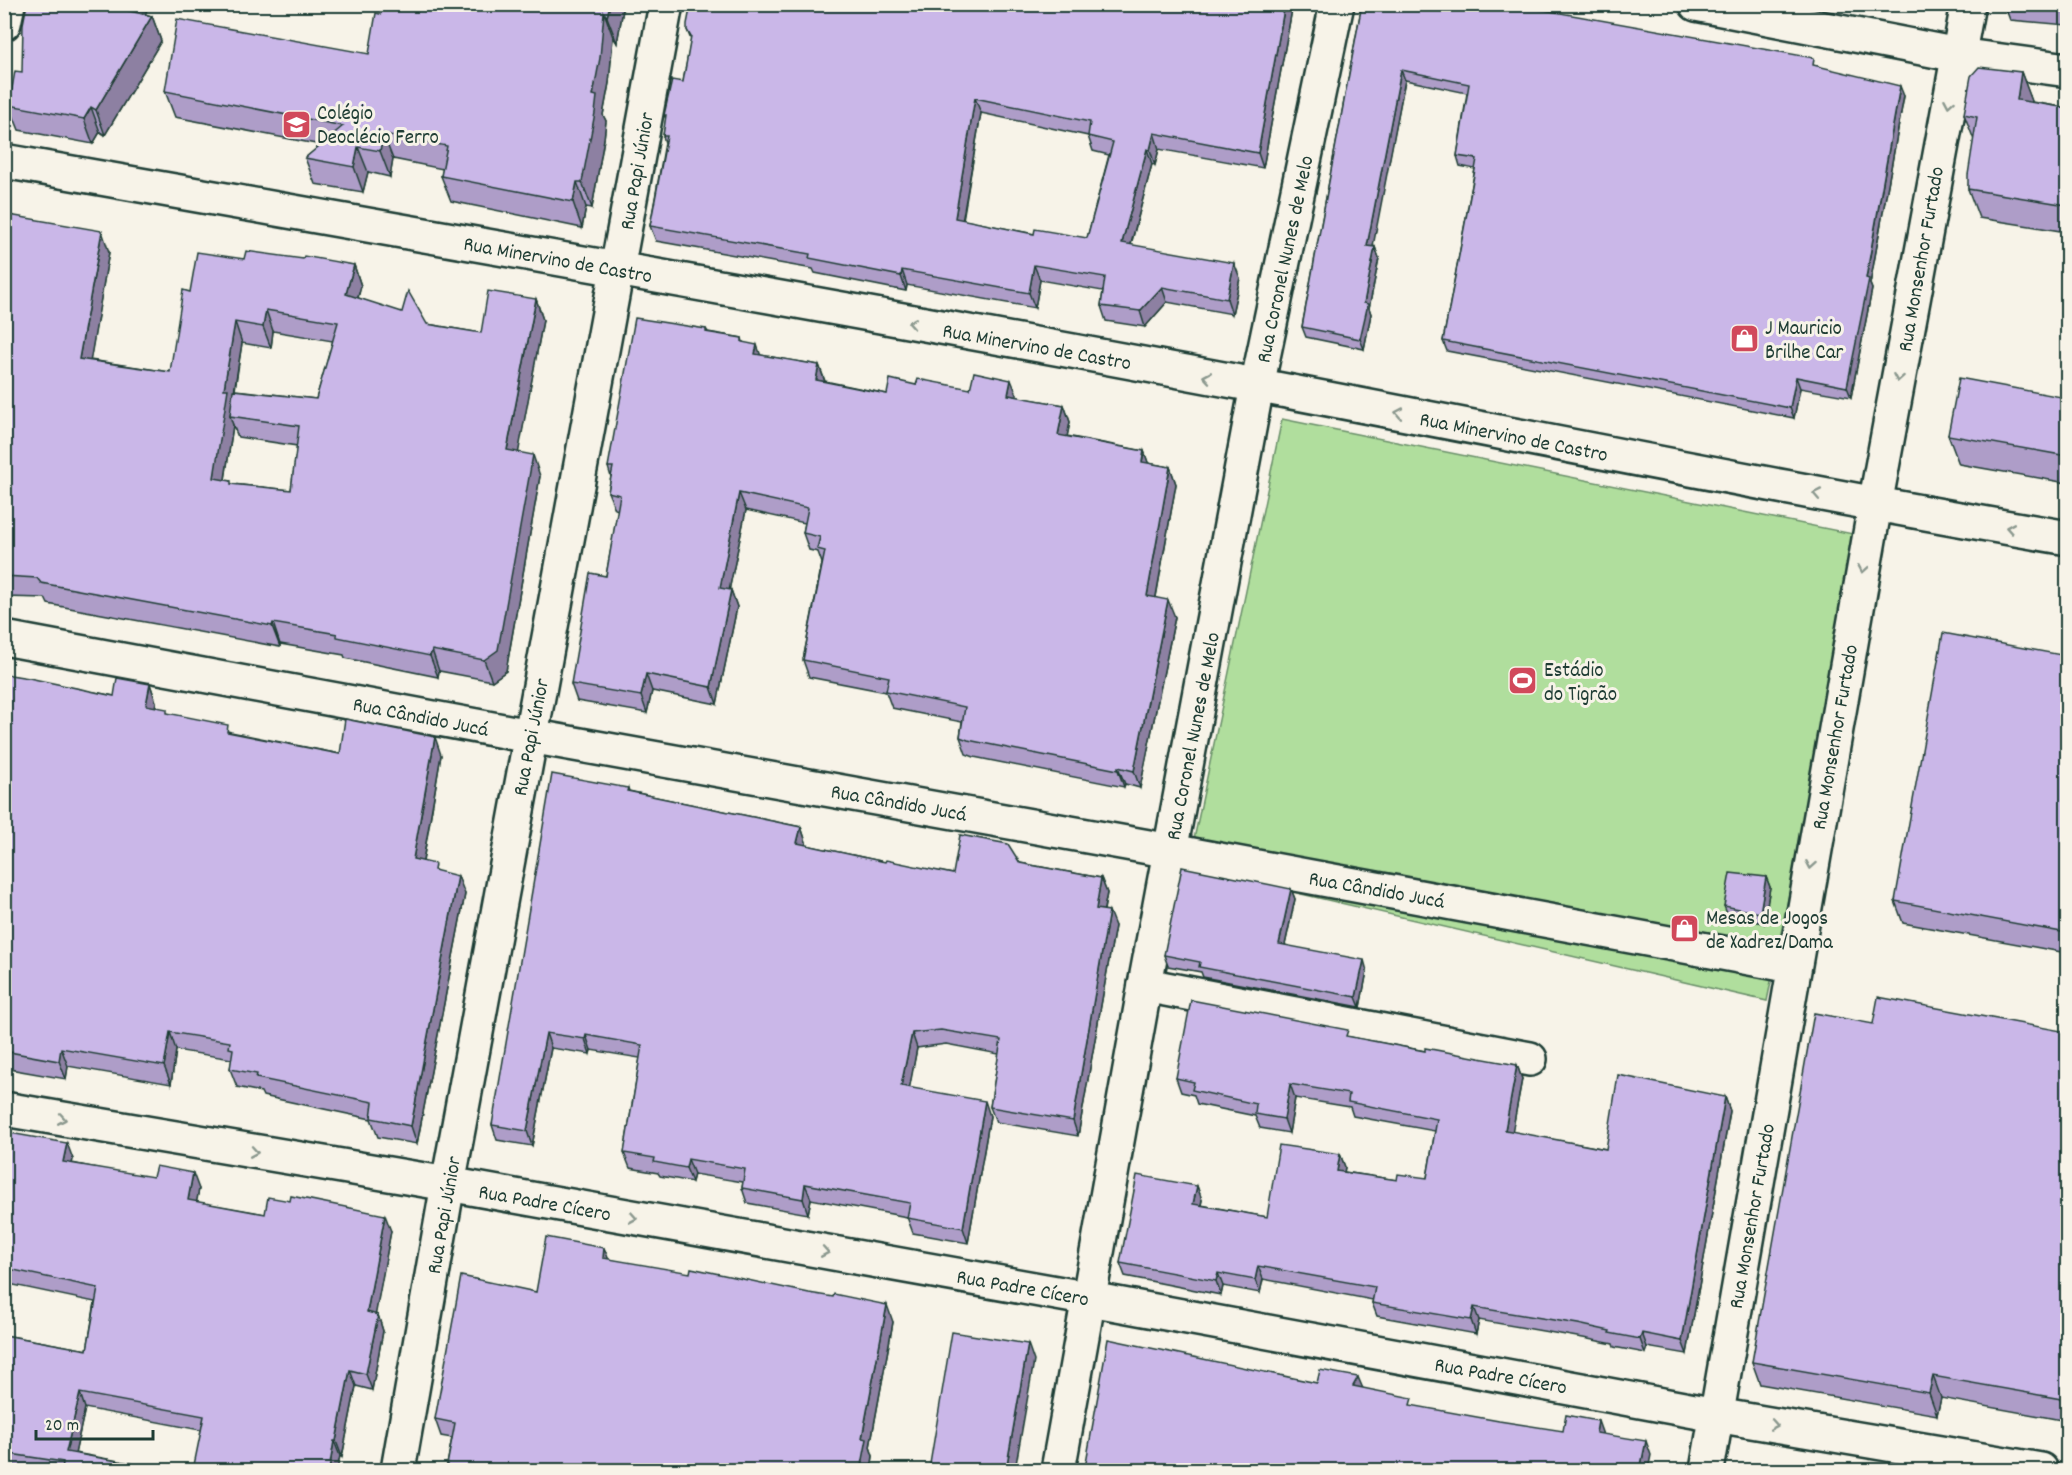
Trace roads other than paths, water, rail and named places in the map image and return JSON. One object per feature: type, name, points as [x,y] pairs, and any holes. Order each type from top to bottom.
[{"type":"street","points":[[4,23],[8,4]]},
{"type":"street","name":"Rua Papi Júnior","points":[[398,1470],[530,736],[666,4]]},
{"type":"street","name":"Rua Coronel Nunes de Melo","points":[[1058,1470],[1145,985],[1257,386],[1337,4]]},
{"type":"street","points":[[1696,4],[1958,55],[2067,70]]},
{"type":"street","name":"Rua Monsenhor Furtado","points":[[1707,1470],[1875,505],[1968,4]]},
{"type":"street","name":"Rua Minervino de Castro","points":[[4,161],[1257,386],[1875,505],[2067,538]]},
{"type":"street","name":"Rua Cândido Jucá","points":[[4,638],[1793,966]]},
{"type":"street","points":[[1145,985],[1530,1059]]},
{"type":"street","name":"Rua Padre Cícero","points":[[4,1109],[448,1185],[1090,1299],[1716,1415],[2041,1470]]},
{"type":"place","name":"Colégio Deoclécio Ferro","points":[[296,124]]},
{"type":"place","name":"J Mauricio Brilhe Car","points":[[1744,339]]},
{"type":"place","name":"Estádio do Tigrão","points":[[1523,681]]},
{"type":"place","name":"Mesas de Jogos de Xadrez/Dama","points":[[1685,929]]}]
